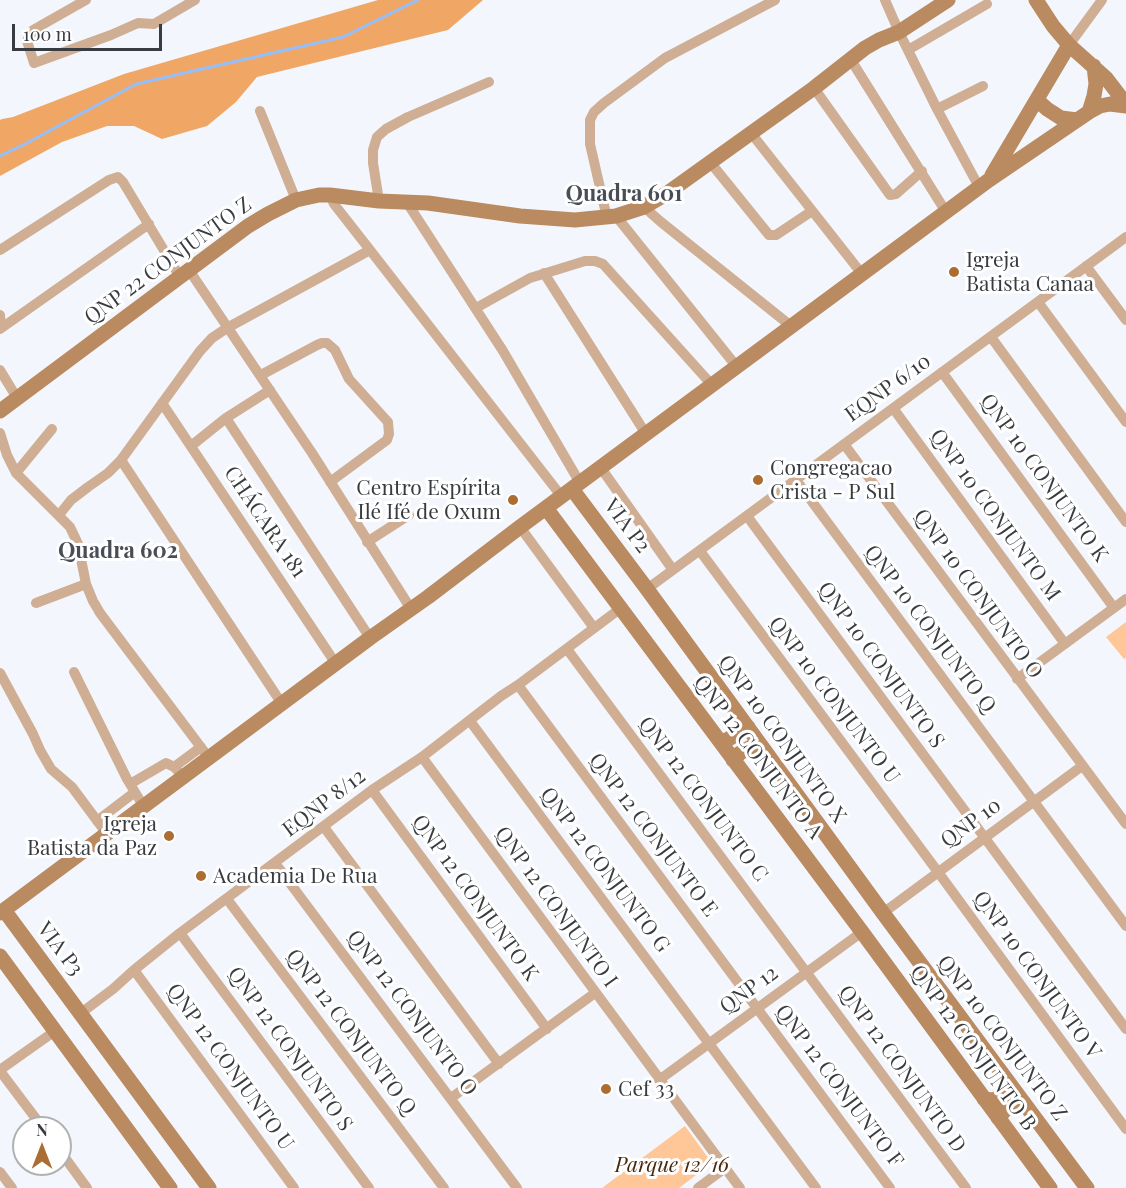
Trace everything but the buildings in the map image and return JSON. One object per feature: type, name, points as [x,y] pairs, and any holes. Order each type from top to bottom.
[{"type":"street","points":[[86,0],[33,30],[27,41],[34,63],[138,23],[154,24],[195,0]]},
{"type":"street","points":[[737,367],[612,217],[591,144],[590,120],[594,112],[604,103],[665,58],[776,0]]},
{"type":"street","points":[[885,0],[937,109],[984,183]]},
{"type":"street","name":"QNP 22 CONJUNTO Z","points":[[0,411],[248,226],[296,200],[330,195],[379,201],[428,203],[531,217],[575,220],[612,217],[644,207],[666,194],[872,44],[899,32],[948,0]]},
{"type":"street","points":[[1036,0],[1069,45],[1106,78],[1126,105]]},
{"type":"street","points":[[984,183],[1069,45],[1101,0]]},
{"type":"street","points":[[908,50],[987,4]]},
{"type":"street","points":[[851,60],[946,212]]},
{"type":"street","points":[[1055,69],[1073,62],[1091,64]]},
{"type":"street","points":[[1083,116],[1094,96],[1096,84],[1091,64]]},
{"type":"street","points":[[379,201],[373,163],[373,150],[377,137],[386,129],[408,117],[489,82]]},
{"type":"street","points":[[937,109],[983,86]]},
{"type":"street","points":[[814,88],[890,195],[896,194],[922,171]]},
{"type":"street","points":[[1037,100],[1060,118],[1083,116]]},
{"type":"street","points":[[2,912],[144,807],[179,772],[282,704],[984,183],[1100,106],[1126,105]]},
{"type":"street","points":[[260,111],[296,200]]},
{"type":"street","points":[[751,133],[862,274]]},
{"type":"street","points":[[710,162],[766,232],[772,236],[812,211]]},
{"type":"street","points":[[0,250],[113,177],[118,177],[149,224],[261,375],[411,609]]},
{"type":"street","points":[[330,195],[334,204],[370,250],[572,489]]},
{"type":"street","points":[[406,201],[503,351],[572,489]]},
{"type":"street","points":[[644,207],[791,326]]},
{"type":"street","points":[[1,328],[149,224]]},
{"type":"street","name":"EQNP 6/10","points":[[647,589],[1126,237]]},
{"type":"street","points":[[59,515],[71,501],[108,473],[121,460],[200,351],[212,338],[370,250]]},
{"type":"street","points":[[476,309],[516,285],[544,273],[590,260],[603,264],[712,385]]},
{"type":"street","points":[[1086,266],[1126,320]]},
{"type":"street","points":[[544,273],[646,434]]},
{"type":"street","points":[[1038,302],[1126,422]]},
{"type":"street","points":[[0,315],[1,328]]},
{"type":"street","points":[[991,337],[1126,522]]},
{"type":"street","points":[[261,375],[317,345],[327,343],[335,350],[349,379],[388,422],[390,434],[387,440],[330,482]]},
{"type":"street","points":[[0,370],[17,398]]},
{"type":"street","name":"QNP 10 CONJUNTO K","points":[[942,372],[1114,608]]},
{"type":"street","points":[[191,446],[226,418],[270,390]]},
{"type":"street","name":"CHÁCARA 181","points":[[162,403],[336,664]]},
{"type":"street","name":"QNP 10 CONJUNTO M","points":[[893,408],[1065,644]]},
{"type":"street","name":"CHÁCARA 181","points":[[226,418],[370,638]]},
{"type":"street","points":[[15,473],[52,429]]},
{"type":"street","points":[[0,433],[15,473],[70,527],[78,544],[86,584],[100,613],[205,753]]},
{"type":"street","name":"QNP 10 CONJUNTO O","points":[[844,444],[1126,824]]},
{"type":"street","points":[[121,460],[282,704]]},
{"type":"street","points":[[601,468],[673,570]]},
{"type":"street","name":"QNP 10 CONJUNTO Q","points":[[796,480],[1126,926]]},
{"type":"street","name":"VIA P2","points":[[572,489],[647,589]]},
{"type":"street","points":[[546,508],[621,608]]},
{"type":"street","points":[[368,542],[410,515]]},
{"type":"street","name":"QNP 10 CONJUNTO S","points":[[747,516],[1126,1029]]},
{"type":"street","points":[[520,527],[594,628]]},
{"type":"street","name":"QNP 10 CONJUNTO U","points":[[700,551],[938,872]]},
{"type":"street","points":[[36,603],[86,584]]},
{"type":"street","name":"QNP 10 CONJUNTO X","points":[[647,589],[883,913]]},
{"type":"street","points":[[1017,679],[1126,599]]},
{"type":"street","name":"EQNP 8/12","points":[[81,1013],[180,933],[372,790],[422,757],[621,608]]},
{"type":"street","name":"QNP 12 CONJUNTO A","points":[[621,608],[862,932]]},
{"type":"street","name":"QNP 12 CONJUNTO C","points":[[567,649],[807,972]]},
{"type":"street","points":[[74,672],[132,788],[144,807]]},
{"type":"street","points":[[0,674],[51,769],[72,787],[107,834]]},
{"type":"street","name":"QNP 12 CONJUNTO E","points":[[518,685],[757,1008]]},
{"type":"street","name":"QNP 12 CONJUNTO G","points":[[470,721],[816,1188]]},
{"type":"street","points":[[722,743],[748,727]]},
{"type":"street","points":[[733,760],[740,753],[758,743]]},
{"type":"street","name":"QNP 12 CONJUNTO I","points":[[422,757],[740,1188]]},
{"type":"street","points":[[97,821],[132,788],[166,763],[179,772]]},
{"type":"street","name":"QNP 10","points":[[883,913],[1082,766]]},
{"type":"street","name":"QNP 12 CONJUNTO K","points":[[372,790],[547,1029]]},
{"type":"street","points":[[324,827],[499,1064]]},
{"type":"street","name":"QNP 12 CONJUNTO O","points":[[275,863],[516,1188]]},
{"type":"street","name":"QNP 10 CONJUNTO V","points":[[938,872],[1126,1130]]},
{"type":"street","name":"QNP 12 CONJUNTO Q","points":[[227,899],[444,1188]]},
{"type":"street","name":"VIA P3","points":[[2,912],[81,1013],[209,1188]]},
{"type":"street","name":"QNP 10 CONJUNTO Z","points":[[883,913],[1087,1188]]},
{"type":"street","name":"QNP 12","points":[[659,1080],[862,932]]},
{"type":"street","name":"QNP 12 CONJUNTO B","points":[[862,932],[1050,1188]]},
{"type":"street","name":"QNP 12 CONJUNTO S","points":[[180,933],[369,1188]]},
{"type":"street","points":[[0,956],[170,1188]]},
{"type":"street","name":"QNP 12 CONJUNTO U","points":[[134,970],[294,1188]]},
{"type":"street","name":"QNP 12 CONJUNTO D","points":[[807,972],[966,1188]]},
{"type":"street","points":[[451,1098],[595,993]]},
{"type":"street","name":"QNP 12 CONJUNTO F","points":[[757,1008],[890,1188]]},
{"type":"street","points":[[34,1116],[0,1070],[55,1031]]},
{"type":"street","points":[[984,1099],[992,1100],[1001,1097],[1006,1091],[1008,1082]]},
{"type":"street","points":[[998,1118],[1011,1105],[1023,1103]]},
{"type":"street","points":[[72,1167],[87,1188]]},
{"type":"street","points":[[698,1188],[725,1168]]},
{"type":"street","points":[[0,1172],[12,1188]]},
{"type":"green space","points":[[1126,622],[1126,658],[1124,659],[1106,637]]},
{"type":"green space","name":"Parque 12/16","points":[[685,1126],[712,1163],[679,1188],[602,1188]]},
{"type":"shaded area","points":[[378,0],[483,0],[448,30],[257,77],[236,102],[207,126],[162,139],[134,126],[107,126],[62,142],[0,176],[0,120],[2,119],[13,117],[124,74]]},
{"type":"waterway","points":[[0,156],[136,84],[343,37],[418,0]]},
{"type":"place","name":"Igreja Batista Canaa","points":[[954,272]]},
{"type":"place","name":"Congregacao Crista - P Sul","points":[[758,480]]},
{"type":"place","name":"Centro Espírita Ilé Ifé de Oxum","points":[[513,500]]},
{"type":"place","name":"Igreja Batista da Paz","points":[[169,836]]},
{"type":"place","name":"Academia De Rua","points":[[201,876]]},
{"type":"place","name":"Cef 33","points":[[606,1089]]},
{"type":"district","name":"Quadra 601","points":[[624,194]]},
{"type":"district","name":"Quadra 602","points":[[118,551]]}]
